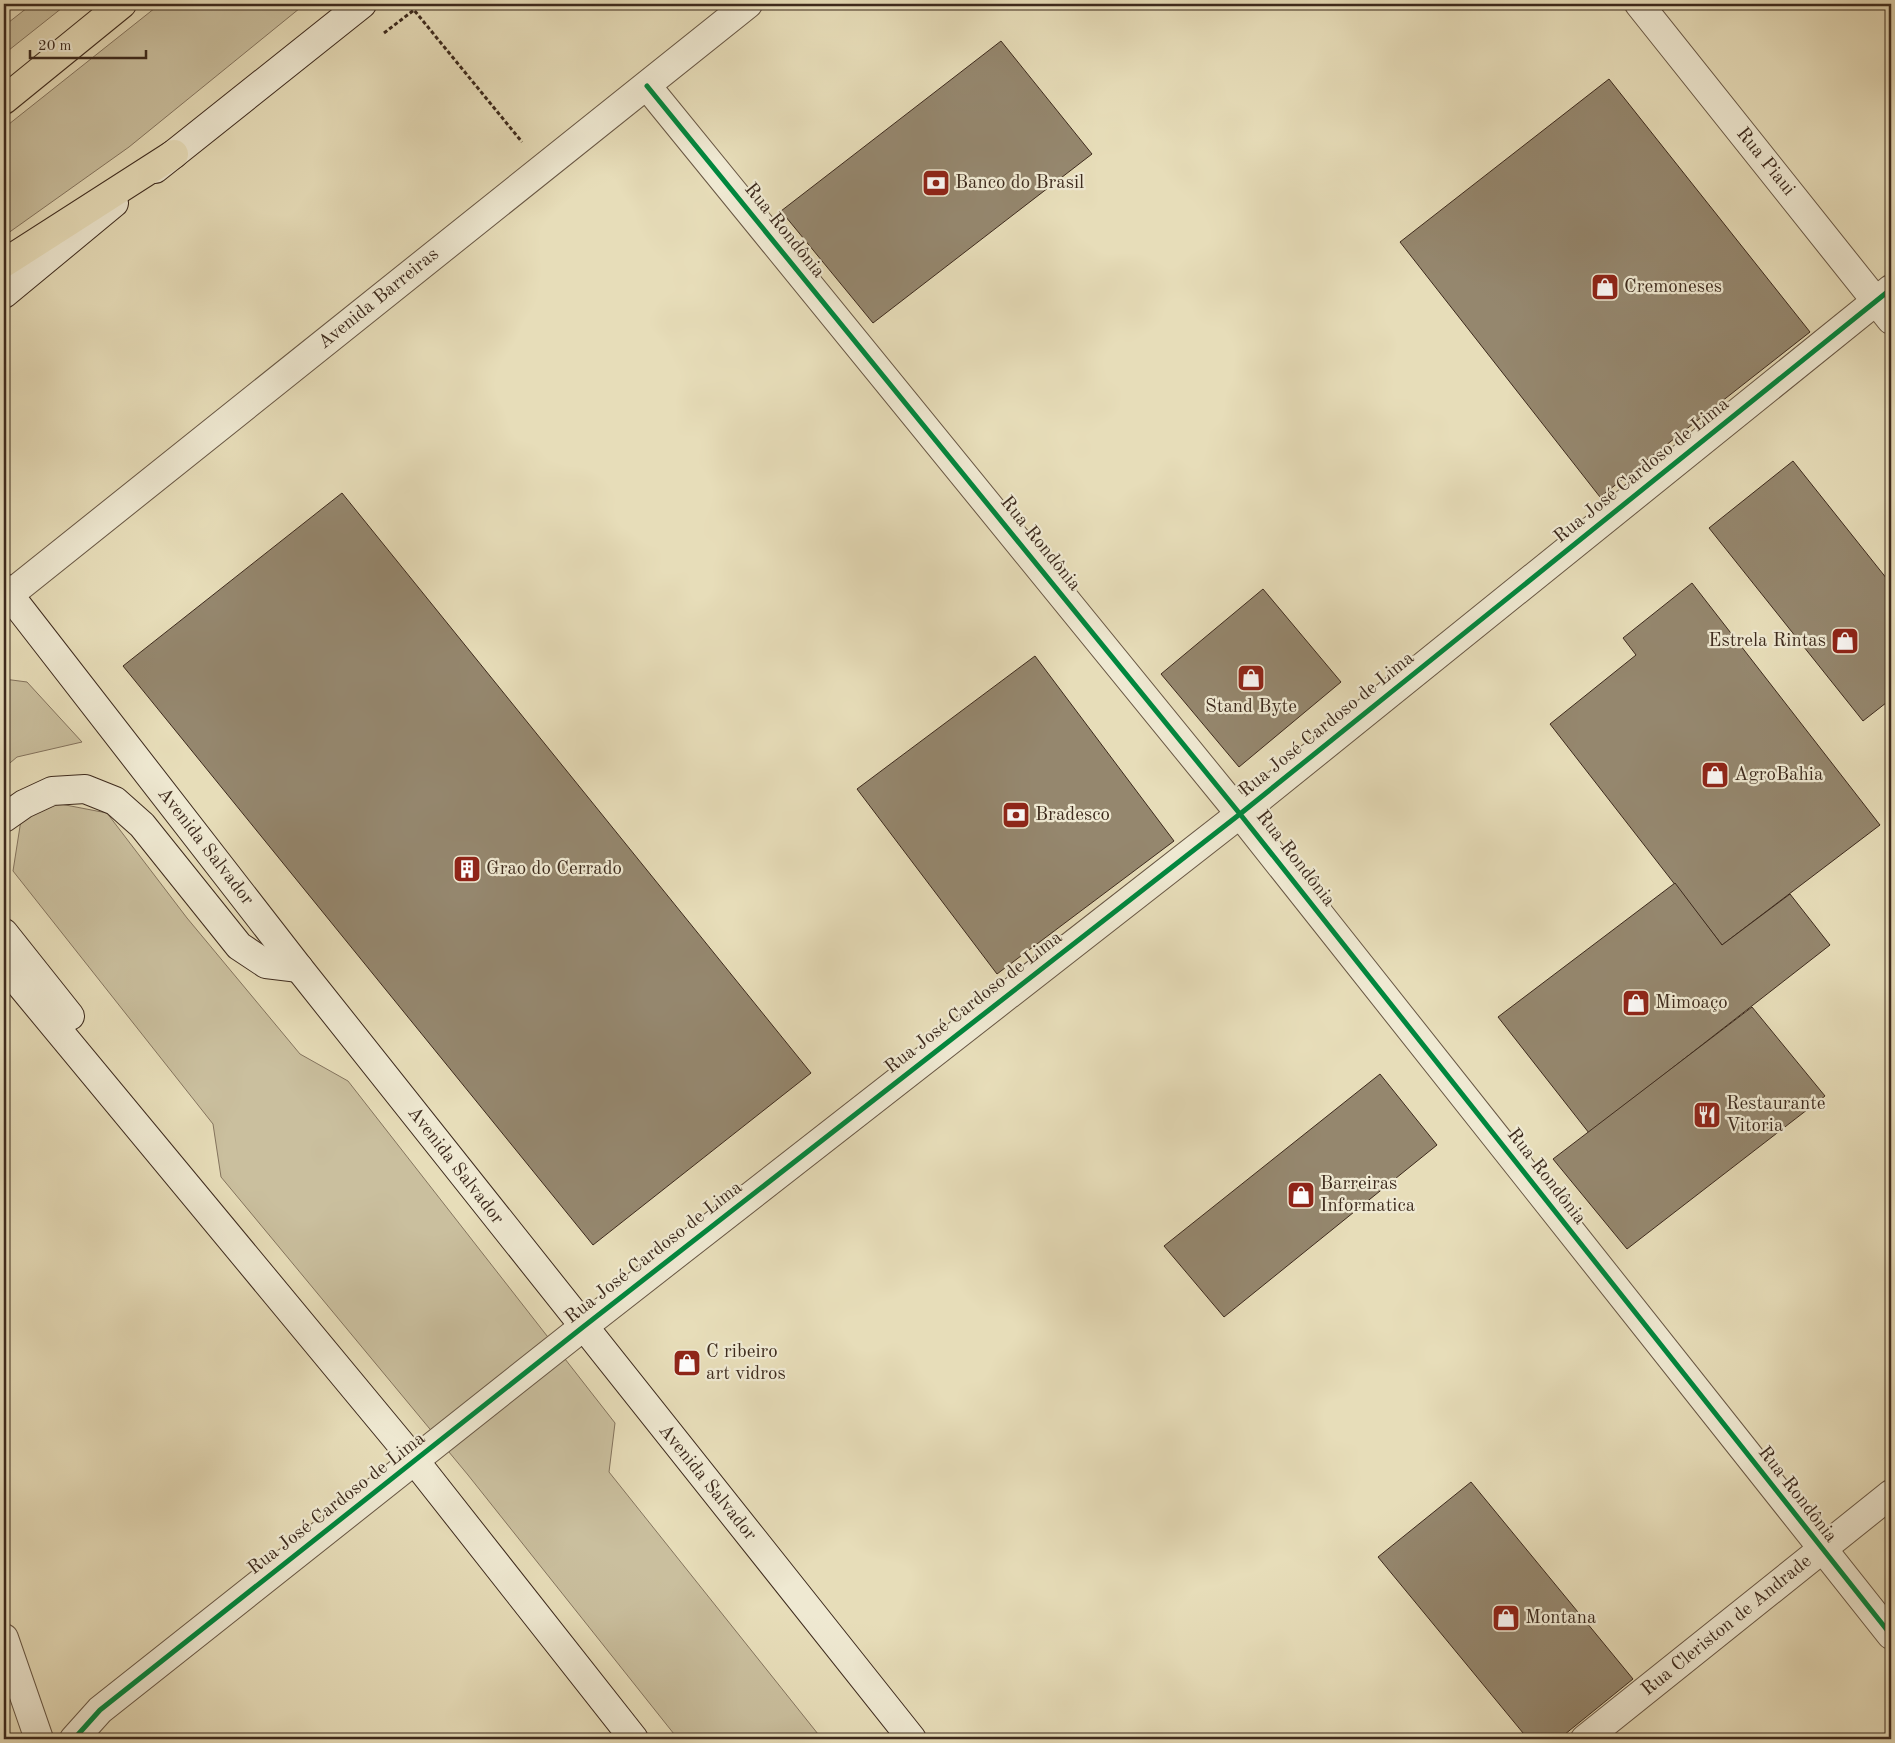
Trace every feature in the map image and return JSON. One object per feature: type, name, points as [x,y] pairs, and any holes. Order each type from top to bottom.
[{"type":"highway","points":[[4,100],[122,4]]},
{"type":"highway","points":[[7,286],[174,154]]},
{"type":"street","points":[[174,154],[362,4]]},
{"type":"street","name":"Avenida Barreiras","points":[[5,594],[748,4]]},
{"type":"street","name":"Rua Piaui","points":[[1639,4],[1886,304]]},
{"type":"street","name":"Rua Rondônia","points":[[646,86],[1240,814],[1891,1635]]},
{"type":"street","name":"Rua José Cardoso de Lima","points":[[74,1739],[100,1710],[583,1327],[1240,814],[1886,304]]},
{"type":"street","name":"Avenida Salvador","points":[[5,594],[583,1327],[912,1739]]},
{"type":"street","points":[[4,818],[24,804],[52,791],[85,789],[115,801],[142,825],[239,946],[266,964],[299,968]]},
{"type":"street","points":[[4,933],[83,1032],[98,1058],[106,1088]]},
{"type":"street","points":[[4,965],[415,1461],[634,1739]]},
{"type":"street","name":"Rua Cleriston de Andrade","points":[[1586,1739],[1891,1494]]},
{"type":"street","points":[[4,1638],[39,1739]]},
{"type":"path","points":[[414,10],[543,168]]},
{"type":"shaded area","points":[[32,4],[67,4],[4,54],[4,26]]},
{"type":"shaded area","points":[[160,4],[305,4],[129,147],[4,236],[4,128]]},
{"type":"shaded area","points":[[4,679],[27,682],[82,742],[17,757],[4,768]]},
{"type":"shaded area","points":[[50,802],[107,813],[187,918],[300,1054],[348,1081],[615,1423],[609,1472],[822,1739],[678,1739],[468,1475],[221,1177],[213,1124],[13,871],[21,820]]},
{"type":"building","name":"Banco do Brasil","points":[[1001,41],[1092,154],[873,323],[781,211]]},
{"type":"building","name":"Cremoneses","points":[[1609,79],[1810,332],[1600,497],[1400,242]]},
{"type":"building","name":"Estrela Rintas","points":[[1793,461],[1891,584],[1891,699],[1863,721],[1709,528]]},
{"type":"building","name":"Grao do Cerrado","points":[[342,493],[811,1073],[593,1245],[123,666]]},
{"type":"building","name":"AgroBahia","points":[[1692,583],[1880,825],[1722,945],[1550,724],[1636,655],[1623,638]]},
{"type":"building","name":"Stand Byte","points":[[1263,589],[1341,682],[1239,767],[1161,674]]},
{"type":"building","name":"Bradesco","points":[[1035,656],[1174,841],[997,974],[857,789]]},
{"type":"building","name":"Mimoaço","points":[[1675,883],[1722,945],[1790,894],[1830,945],[1589,1133],[1498,1017]]},
{"type":"building","name":"Restaurante Vitoria","points":[[1752,1007],[1825,1096],[1627,1249],[1553,1159]]},
{"type":"building","name":"Barreiras Informatica","points":[[1380,1074],[1437,1145],[1224,1317],[1164,1246]]},
{"type":"building","name":"Montana","points":[[1471,1482],[1633,1679],[1559,1739],[1528,1739],[1378,1557]]},
{"type":"cycle path","points":[[647,86],[1240,814],[1891,1635]]},
{"type":"cycle path","points":[[74,1739],[100,1710],[583,1327],[1240,814],[1891,289]]},
{"type":"place","name":"Banco do Brasil","points":[[936,183]]},
{"type":"place","name":"Cremoneses","points":[[1605,287]]},
{"type":"place","name":"Estrela Rintas","points":[[1845,641]]},
{"type":"place","name":"Stand Byte","points":[[1251,678]]},
{"type":"place","name":"AgroBahia","points":[[1715,775]]},
{"type":"place","name":"Bradesco","points":[[1016,815]]},
{"type":"place","name":"Grao do Cerrado","points":[[467,869]]},
{"type":"place","name":"Mimoaço","points":[[1636,1003]]},
{"type":"place","name":"Restaurante Vitoria","points":[[1707,1115]]},
{"type":"place","name":"Barreiras Informatica","points":[[1301,1195]]},
{"type":"place","name":"C ribeiro art vidros","points":[[687,1363]]},
{"type":"place","name":"Montana","points":[[1506,1618]]}]
